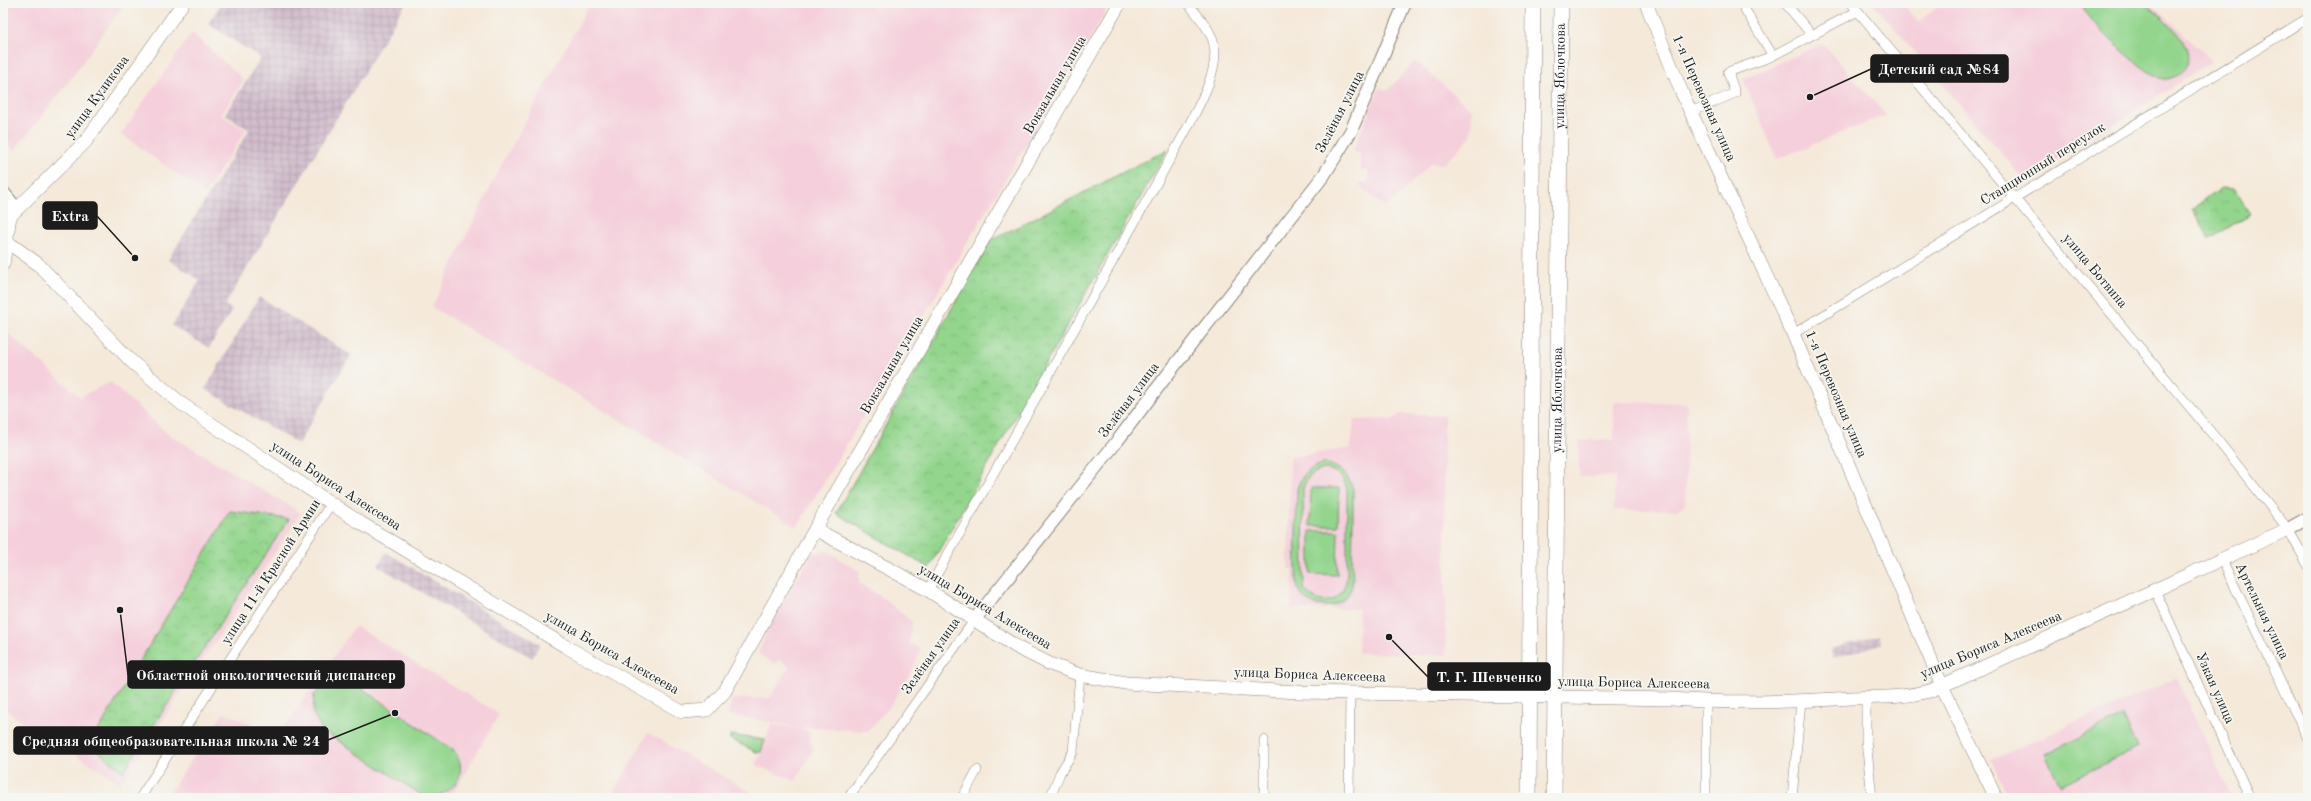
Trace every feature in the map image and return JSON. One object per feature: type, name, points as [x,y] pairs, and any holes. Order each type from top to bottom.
[{"type":"main road","name":"улица Куликова","points":[[10,210],[86,141],[183,3]]},
{"type":"main road","name":"улица Яблочкова","points":[[1529,798],[1533,3]]},
{"type":"main road","name":"улица Яблочкова","points":[[1554,798],[1561,3]]},
{"type":"main road","name":"1-я Перевозная улица","points":[[1646,3],[1691,112],[1793,334],[1942,686],[1996,798]]},
{"type":"main road","name":"Вокзальная улица","points":[[682,712],[707,710],[725,691],[815,530],[1120,6]]},
{"type":"main road","points":[[3,264],[10,210]]},
{"type":"main road","name":"улица Бориса Алексеева","points":[[5,242],[38,264],[106,336],[148,377],[210,423],[384,537],[565,646],[682,712]]},
{"type":"main road","name":"улица Бориса Алексеева","points":[[815,530],[928,590],[1020,649],[1050,664],[1080,675],[1126,683],[1292,692],[1672,699],[1706,702],[1801,701],[1905,697],[1942,686],[2288,529]]},
{"type":"street","points":[[928,590],[1180,143],[1206,90],[1214,55],[1214,43],[1210,33],[1188,3]]},
{"type":"street","name":"Зелёная улица","points":[[848,798],[975,619],[1118,440],[1164,378],[1330,164],[1350,131],[1405,3]]},
{"type":"street","points":[[1741,3],[1773,56]]},
{"type":"street","points":[[1785,3],[1812,35]]},
{"type":"street","name":"улица Ботвина","points":[[1851,3],[2219,442],[2288,529],[2308,565]]},
{"type":"street","points":[[1691,112],[1735,93],[1728,72],[1773,56],[1858,11]]},
{"type":"street","name":"Станционный переулок","points":[[1793,334],[2308,18]]},
{"type":"street","points":[[3,192],[10,210]]},
{"type":"street","name":"улица 11-й Красной Армии","points":[[140,798],[332,502]]},
{"type":"street","name":"улица Бориса Алексеева","points":[[2288,529],[2308,518]]},
{"type":"street","name":"Артельная улица","points":[[2222,560],[2308,739]]},
{"type":"street","name":"Узкая улица","points":[[2155,590],[2250,798]]},
{"type":"street","points":[[1050,798],[1060,773],[1073,752],[1080,675]]},
{"type":"street","points":[[1349,798],[1350,693]]},
{"type":"street","points":[[1866,698],[1866,740],[1872,798]]},
{"type":"street","points":[[1792,798],[1801,701]]},
{"type":"street","points":[[1706,702],[1706,798]]},
{"type":"street","points":[[1264,740],[1264,798]]},
{"type":"street","points":[[962,798],[977,770]]},
{"type":"shaded area","points":[[3,3],[125,3],[68,83],[14,151],[3,136]]},
{"type":"shaded area","points":[[221,3],[406,3],[225,305],[232,310],[209,348],[172,326],[200,280],[168,260],[249,130],[225,114],[261,58],[208,24]]},
{"type":"shaded area","points":[[590,3],[1111,3],[797,527],[432,307],[494,179]]},
{"type":"shaded area","points":[[1873,3],[1903,3],[1918,22],[1943,3],[2151,3],[2212,61],[2025,181]]},
{"type":"shaded area","points":[[192,33],[244,80],[221,115],[246,130],[205,194],[121,134]]},
{"type":"shaded area","points":[[1823,44],[1886,115],[1777,159],[1743,79]]},
{"type":"shaded area","points":[[1415,61],[1472,110],[1471,136],[1444,164],[1431,163],[1386,208],[1360,186],[1360,182],[1368,182],[1368,170],[1360,170],[1360,154],[1353,151],[1379,88],[1388,90]]},
{"type":"shaded area","points":[[259,297],[351,355],[298,444],[205,389]]},
{"type":"shaded area","points":[[3,329],[80,397],[110,382],[167,433],[301,513],[121,783],[19,720],[3,706]]},
{"type":"shaded area","points":[[1614,402],[1687,403],[1685,504],[1677,510],[1614,510],[1615,476],[1579,477],[1579,440],[1614,440]]},
{"type":"shaded area","points":[[1400,414],[1444,416],[1446,655],[1358,653],[1359,609],[1291,609],[1293,570],[1288,568],[1290,457],[1351,448],[1354,420],[1393,419]]},
{"type":"shaded area","points":[[824,551],[832,554],[859,571],[859,583],[886,600],[912,622],[909,643],[921,649],[912,670],[890,706],[868,731],[801,727],[808,731],[813,750],[795,781],[756,765],[771,725],[800,727],[728,715],[732,699],[770,698],[789,667],[779,659],[774,664],[758,653],[769,625],[809,559],[814,553]]},
{"type":"shaded area","points":[[386,552],[540,644],[532,658],[378,566]]},
{"type":"shaded area","points":[[355,626],[499,714],[451,798],[166,798],[224,712],[278,736]]},
{"type":"shaded area","points":[[1879,635],[1882,644],[1833,658],[1831,649]]},
{"type":"shaded area","points":[[2176,678],[2232,798],[2009,798],[1991,760]]},
{"type":"shaded area","points":[[648,733],[750,792],[746,798],[610,798]]},
{"type":"green space","points":[[2082,3],[2146,3],[2170,25],[2184,43],[2187,53],[2187,63],[2182,72],[2168,79],[2163,79],[2144,69],[2103,32],[2092,20]]},
{"type":"green space","points":[[1168,149],[929,568],[836,513],[990,241]]},
{"type":"green space","points":[[2221,188],[2234,189],[2250,214],[2210,239],[2192,209]]},
{"type":"green space","points":[[1325,463],[1339,469],[1346,475],[1353,489],[1352,586],[1347,596],[1341,601],[1334,605],[1326,606],[1311,603],[1304,598],[1299,592],[1296,573],[1297,489],[1304,475],[1311,469]],"holes":[[[1325,469],[1337,473],[1342,478],[1347,489],[1347,575],[1342,592],[1337,597],[1325,601],[1318,600],[1304,589],[1303,489],[1308,478],[1314,473]]]},
{"type":"green space","points":[[1311,488],[1339,488],[1338,526],[1310,526]]},
{"type":"green space","points":[[230,511],[289,519],[123,772],[90,744]]},
{"type":"green space","points":[[1310,531],[1338,531],[1337,575],[1310,574]]},
{"type":"green space","points":[[341,678],[348,679],[453,750],[459,759],[461,768],[456,784],[450,790],[442,794],[423,796],[322,730],[313,714],[314,695],[329,681]]},
{"type":"green space","points":[[2123,716],[2138,748],[2060,785],[2045,754]]},
{"type":"green space","points":[[730,735],[765,740],[761,752],[756,752],[730,739]]},
{"type":"place","name":"Детский сад №84","points":[[1810,97]]},
{"type":"place","name":"Extra","points":[[135,258]]},
{"type":"place","name":"Областной онкологический диспансер","points":[[120,610]]},
{"type":"place","name":"Т. Г. Шевченко","points":[[1389,637]]},
{"type":"place","name":"Средняя общеобразовательная школа № 24","points":[[395,713]]}]
